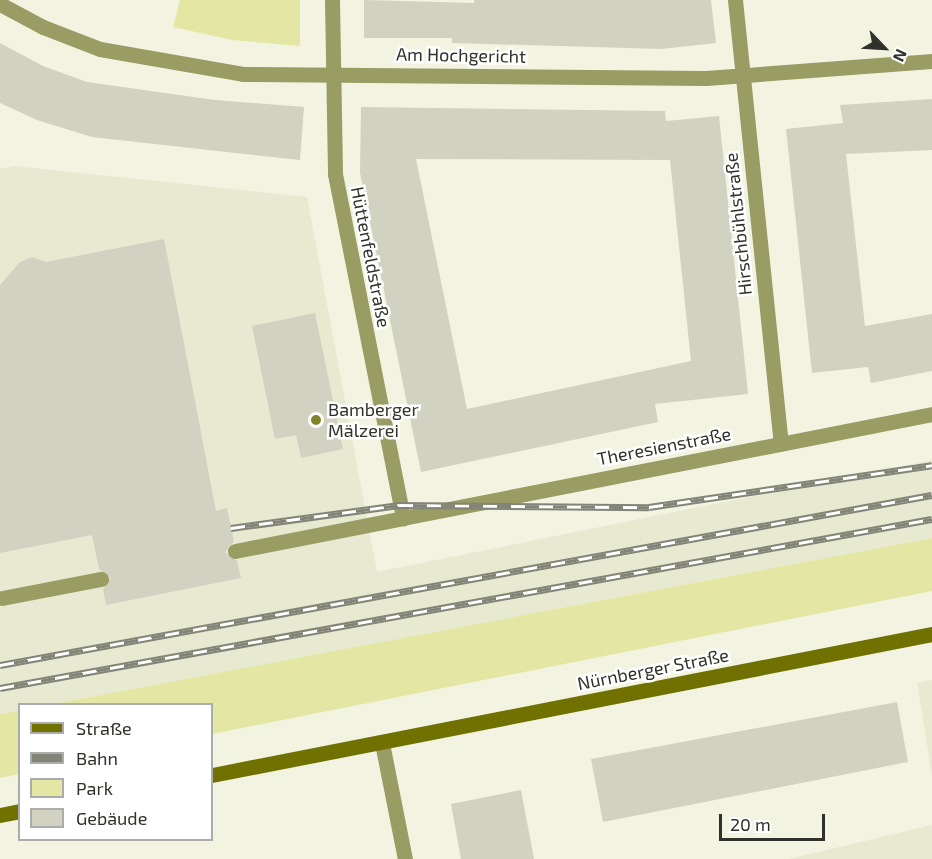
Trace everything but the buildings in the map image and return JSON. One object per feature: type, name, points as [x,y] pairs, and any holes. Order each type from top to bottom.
[{"type":"street","name":"Hüttenfeldstraße","points":[[332,0],[335,174],[403,518]]},
{"type":"street","name":"Hirschbühlstraße","points":[[735,0],[741,76],[781,444]]},
{"type":"street","name":"Am Hochgericht","points":[[0,4],[44,27],[100,49],[243,74],[741,76],[932,62]]},
{"type":"street","name":"Theresienstraße","points":[[235,551],[932,414]]},
{"type":"street","points":[[2,598],[101,579]]},
{"type":"street","name":"Nürnberger Straße","points":[[213,775],[932,634]]},
{"type":"street","points":[[382,742],[405,859]]},
{"type":"street","points":[[0,815],[18,811]]},
{"type":"shaded area","points":[[14,166],[307,197],[377,572],[932,460],[932,538],[58,703],[18,703],[18,711],[0,714],[0,169]]},
{"type":"shaded area","points":[[932,680],[932,776],[917,683]]},
{"type":"shaded area","points":[[932,825],[932,859],[789,859]]},
{"type":"green space","points":[[180,0],[300,0],[300,46],[232,40],[173,27]]},
{"type":"green space","points":[[932,538],[932,591],[213,734],[213,703],[58,703]]},
{"type":"green space","points":[[18,711],[18,774],[0,778],[0,714]]},
{"type":"railway","points":[[231,528],[399,505],[649,507],[932,465]]},
{"type":"railway","points":[[0,665],[932,495]]},
{"type":"railway","points":[[0,688],[932,519]]},
{"type":"place","name":"Bamberger Mälzerei","points":[[316,420]]}]
